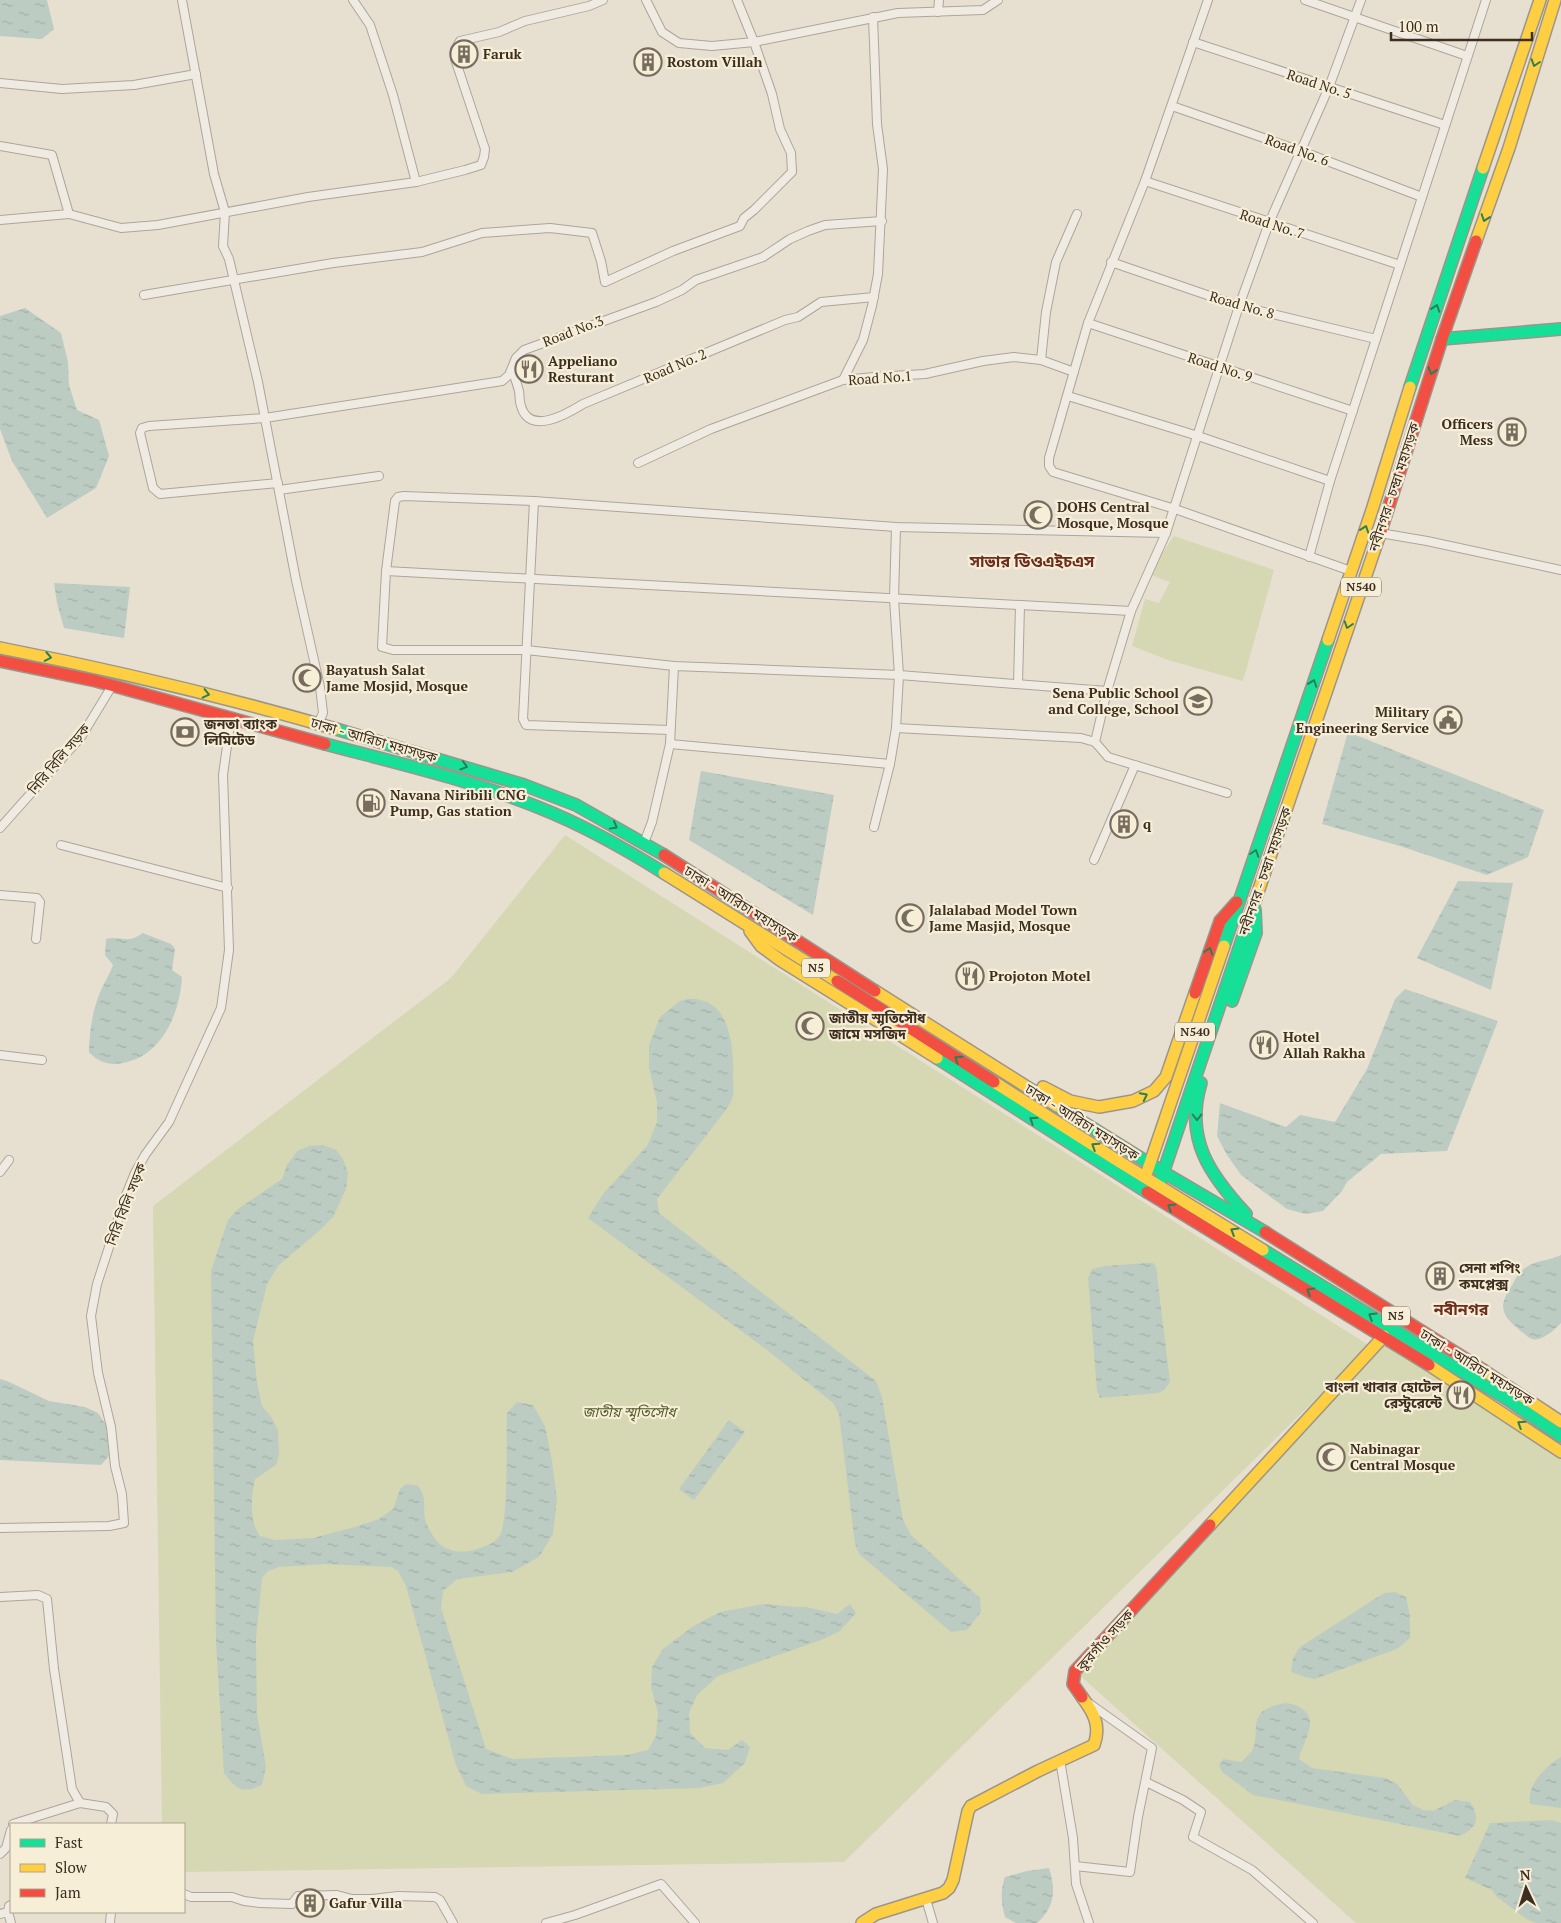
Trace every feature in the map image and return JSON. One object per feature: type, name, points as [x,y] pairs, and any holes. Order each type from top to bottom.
[{"type":"main road","name":"নবীনগর - চন্দ্রা মহাসড়ক","points":[[1145,1177],[1372,510],[1402,410],[1540,0]]},
{"type":"main road","name":"নবীনগর - চন্দ্রা মহাসড়ক","points":[[1159,1185],[1380,533],[1442,339],[1508,148],[1555,0]]},
{"type":"main road","points":[[1442,339],[1561,329]]},
{"type":"main road","name":"ঢাকা - আরিচা মহাসড়ক","points":[[0,648],[76,663],[243,702],[524,785],[576,805],[644,843],[947,1038],[1163,1172],[1256,1226],[1405,1322],[1456,1352],[1561,1422]]},
{"type":"main road","name":"N5","points":[[0,661],[112,686],[415,768],[512,797],[588,829],[630,852],[1145,1177],[1507,1399],[1561,1436]]},
{"type":"main road","points":[[985,1060],[1011,1068],[1070,1101],[1086,1105],[1099,1107],[1133,1101],[1154,1090],[1166,1077],[1220,921],[1240,900]]},
{"type":"main road","points":[[1255,904],[1256,933],[1200,1088],[1196,1117],[1198,1140],[1207,1166],[1214,1179],[1256,1226]]},
{"type":"main road","points":[[747,925],[760,946],[780,960],[878,1020],[1187,1218],[1384,1336],[1561,1452]]},
{"type":"main road","points":[[1155,1149],[1169,1155]]},
{"type":"main road","points":[[1312,1262],[1335,1267],[1482,1358],[1561,1412]]},
{"type":"main road","name":"কুরগাঁও সড়ক","points":[[862,1923],[876,1914],[943,1893],[949,1888],[953,1880],[968,1811],[971,1806],[1060,1760],[1094,1745],[1098,1737],[1099,1728],[1089,1703],[1081,1696],[1073,1684],[1075,1672],[1384,1336]]},
{"type":"street","points":[[182,0],[214,174],[225,212],[223,246],[229,259],[265,418],[296,580],[320,687],[323,713],[318,724]]},
{"type":"street","points":[[353,0],[370,25],[394,96],[416,182]]},
{"type":"street","points":[[0,220],[69,214],[120,228],[166,223],[308,197],[416,182],[473,167],[481,164],[484,157],[484,149],[455,60],[455,50],[460,41],[499,32],[525,21],[589,6],[603,0]]},
{"type":"street","points":[[646,0],[662,32],[679,43],[712,46],[754,42],[898,13],[983,10],[998,0]]},
{"type":"street","points":[[144,295],[334,263],[422,252],[482,233],[550,228],[592,233],[601,260],[605,282],[672,251],[740,226],[744,218],[792,172],[792,154],[780,129],[772,94],[738,0]]},
{"type":"street","points":[[938,12],[939,0]]},
{"type":"street","points":[[1208,0],[1172,106],[1088,323],[1049,458],[1049,466],[1053,472],[1175,509],[1351,572]]},
{"type":"street","points":[[1305,0],[1467,56]]},
{"type":"street","points":[[1095,742],[1107,690],[1132,611],[1175,509],[1239,306],[1269,223],[1329,87],[1361,0]]},
{"type":"street","points":[[1309,557],[1330,481],[1486,0]]},
{"type":"street","points":[[843,380],[863,340],[878,274],[883,169],[877,124],[873,17]]},
{"type":"street","name":"Road No. 5","points":[[1193,42],[1445,125]]},
{"type":"street","points":[[0,83],[62,89],[134,86],[196,74]]},
{"type":"street","name":"Road No. 6","points":[[1172,106],[1301,151],[1422,197]]},
{"type":"street","points":[[0,146],[52,155],[69,214]]},
{"type":"street","name":"Road No. 7","points":[[1144,181],[1400,265]]},
{"type":"street","points":[[1041,360],[1046,312],[1056,262],[1077,214]]},
{"type":"street","name":"Road No.3","points":[[279,487],[160,494],[153,488],[140,433],[142,428],[265,418],[502,381],[509,375],[516,358],[524,350],[656,302],[682,290],[696,280],[763,257],[790,239],[808,231],[825,225],[882,221]]},
{"type":"street","name":"Road No. 8","points":[[1111,262],[1239,306],[1376,339]]},
{"type":"street","name":"Road No. 2","points":[[512,369],[521,407],[527,418],[531,421],[543,421],[562,416],[583,404],[776,324],[798,317],[822,302],[874,297]]},
{"type":"street","name":"Road No. 9","points":[[1088,323],[1353,411]]},
{"type":"street","name":"Road No.1","points":[[638,463],[711,429],[843,380],[925,374],[983,361],[1014,357],[1041,360],[1074,372]]},
{"type":"street","points":[[1068,396],[1198,436],[1330,481]]},
{"type":"street","points":[[279,487],[379,476]]},
{"type":"street","points":[[1107,690],[899,675],[674,666],[526,650],[393,650],[382,647],[386,571],[394,501],[398,497],[404,496],[534,501],[896,528],[1166,533]]},
{"type":"street","points":[[534,501],[523,719],[526,725],[670,730]]},
{"type":"street","points":[[874,827],[890,764],[896,728],[899,675],[894,599],[896,528]]},
{"type":"street","points":[[1380,533],[1427,541],[1561,570]]},
{"type":"street","points":[[386,571],[1132,611]]},
{"type":"street","points":[[1018,684],[1020,605]]},
{"type":"street","points":[[644,843],[652,822],[670,744],[674,666]]},
{"type":"street","name":"নিরি বিলি সড়ক","points":[[0,828],[81,738],[112,686]]},
{"type":"street","points":[[61,845],[228,888],[224,836],[223,775],[231,718]]},
{"type":"street","points":[[896,728],[1081,738],[1095,742],[1108,757],[1227,793]]},
{"type":"street","points":[[670,744],[890,764]]},
{"type":"street","points":[[1094,860],[1135,765]]},
{"type":"street","name":"নিরি বিলি সড়ক","points":[[0,1528],[109,1526],[124,1523],[122,1494],[114,1466],[110,1427],[98,1374],[91,1316],[97,1284],[135,1173],[145,1155],[169,1122],[222,1008],[229,950],[228,888]]},
{"type":"street","points":[[0,895],[37,898],[40,902],[36,939]]},
{"type":"street","points":[[0,1055],[42,1060]]},
{"type":"street","points":[[0,1172],[9,1160]]},
{"type":"street","points":[[0,1597],[38,1595],[47,1599],[54,1669],[72,1789],[80,1803]]},
{"type":"street","points":[[1075,1866],[1130,1872],[1138,1817],[1152,1748],[1089,1703]]},
{"type":"street","points":[[1060,1760],[1073,1838],[1076,1884],[1089,1923]]},
{"type":"street","points":[[1146,1782],[1183,1800],[1202,1812],[1193,1837],[1252,1870],[1313,1923]]},
{"type":"street","points":[[16,1823],[80,1803],[106,1807],[113,1814],[111,1823]]},
{"type":"street","points":[[0,1854],[6,1848],[10,1834]]},
{"type":"street","points":[[546,1923],[575,1915],[661,1884],[694,1923]]},
{"type":"street","points":[[185,1894],[191,1897],[232,1897],[244,1901],[277,1904],[292,1904],[298,1896],[308,1895],[337,1895],[352,1899],[398,1896],[435,1897],[440,1900],[454,1923]]},
{"type":"street","points":[[926,1899],[933,1923]]},
{"type":"street","points":[[6,1910],[11,1923]]},
{"type":"green space","points":[[1174,536],[1274,570],[1243,681],[1168,660],[1132,646],[1145,599],[1159,603],[1170,582],[1148,574]]},
{"type":"green space","name":"জাতীয় স্মৃতিসৌধ","points":[[565,835],[1370,1346],[844,1862],[185,1872],[185,1823],[162,1823],[153,1206],[451,978]]},
{"type":"green space","points":[[1384,1336],[1561,1459],[1561,1923],[1356,1923],[1075,1671]]},
{"type":"water","points":[[0,0],[47,0],[54,29],[42,39],[0,36]]},
{"type":"water","points":[[25,308],[61,333],[68,362],[69,385],[77,410],[99,420],[109,456],[96,488],[47,518],[12,461],[0,429],[0,316]]},
{"type":"water","points":[[54,583],[130,587],[124,638],[64,628]]},
{"type":"water","points":[[1348,732],[1544,810],[1528,857],[1487,875],[1400,846],[1322,824]]},
{"type":"water","points":[[701,771],[834,795],[813,915],[689,840]]},
{"type":"water","points":[[1458,881],[1513,883],[1491,990],[1417,958]]},
{"type":"water","points":[[143,933],[171,944],[175,949],[172,970],[182,977],[177,1005],[166,1031],[148,1052],[137,1059],[123,1063],[113,1064],[105,1062],[89,1052],[96,1004],[113,965],[105,955],[106,939],[128,939]]},
{"type":"water","points":[[1405,989],[1498,1021],[1447,1151],[1381,1154],[1347,1182],[1342,1191],[1323,1211],[1305,1214],[1287,1209],[1241,1175],[1227,1155],[1217,1136],[1220,1103],[1286,1127],[1300,1115],[1335,1122],[1367,1069],[1395,999]]},
{"type":"water","points":[[687,999],[701,1000],[712,1005],[721,1014],[730,1037],[733,1064],[733,1096],[726,1110],[657,1199],[659,1213],[876,1381],[882,1397],[903,1520],[911,1535],[980,1598],[981,1612],[967,1630],[951,1632],[859,1554],[855,1544],[839,1414],[833,1403],[767,1350],[588,1218],[603,1194],[647,1146],[657,1122],[657,1102],[649,1068],[649,1045],[660,1017],[680,1001]]},
{"type":"water","points":[[323,1145],[336,1150],[343,1159],[348,1173],[346,1189],[333,1217],[279,1265],[267,1284],[253,1341],[257,1383],[262,1406],[272,1418],[278,1431],[279,1455],[276,1465],[255,1479],[252,1501],[256,1530],[260,1536],[275,1540],[313,1538],[355,1527],[379,1519],[393,1509],[400,1489],[406,1484],[418,1486],[421,1490],[424,1498],[426,1522],[433,1536],[441,1545],[461,1552],[488,1545],[498,1538],[503,1526],[506,1495],[507,1413],[517,1402],[533,1405],[545,1426],[552,1461],[557,1499],[553,1534],[539,1557],[512,1572],[457,1579],[443,1591],[441,1608],[486,1749],[513,1759],[627,1755],[648,1750],[656,1736],[658,1713],[651,1687],[652,1667],[663,1649],[692,1627],[720,1612],[764,1604],[811,1608],[837,1614],[850,1604],[856,1613],[840,1631],[821,1640],[718,1676],[697,1695],[689,1713],[690,1733],[705,1748],[728,1750],[742,1740],[750,1747],[745,1763],[723,1783],[699,1788],[482,1794],[466,1786],[456,1765],[406,1586],[398,1571],[391,1567],[325,1564],[279,1567],[268,1571],[262,1578],[256,1639],[257,1714],[266,1767],[262,1785],[245,1790],[236,1787],[224,1773],[216,1642],[211,1271],[228,1220],[238,1209],[282,1179],[287,1165],[297,1151],[309,1146]]},
{"type":"water","points":[[1561,1255],[1561,1323],[1545,1336],[1539,1339],[1532,1339],[1516,1327],[1504,1312],[1503,1307],[1506,1295],[1515,1279],[1529,1265]]},
{"type":"water","points":[[1153,1263],[1156,1267],[1170,1382],[1164,1390],[1158,1393],[1100,1398],[1097,1391],[1088,1278],[1092,1269],[1105,1266]]},
{"type":"water","points":[[0,1379],[49,1401],[85,1407],[98,1413],[106,1425],[109,1456],[101,1465],[0,1460]]},
{"type":"water","points":[[729,1420],[745,1432],[694,1500],[679,1489]]},
{"type":"water","points":[[1395,1592],[1406,1597],[1410,1616],[1410,1638],[1397,1649],[1315,1679],[1291,1672],[1293,1658],[1300,1647],[1384,1593]]},
{"type":"water","points":[[1286,1703],[1301,1708],[1310,1719],[1309,1732],[1299,1759],[1312,1768],[1385,1778],[1397,1784],[1413,1805],[1423,1810],[1433,1811],[1455,1800],[1470,1802],[1476,1818],[1474,1826],[1460,1836],[1253,1795],[1222,1772],[1219,1765],[1223,1759],[1241,1762],[1253,1748],[1259,1716],[1270,1707]]},
{"type":"water","points":[[1561,1757],[1561,1808],[1530,1804],[1531,1790],[1534,1783],[1543,1771]]},
{"type":"water","points":[[1552,1820],[1561,1823],[1561,1923],[1536,1923],[1528,1920],[1497,1897],[1492,1890],[1465,1878],[1490,1823]]},
{"type":"water","points":[[1049,1868],[1053,1891],[1051,1904],[1043,1917],[1037,1923],[1016,1923],[1005,1917],[1002,1887],[1005,1877]]},
{"type":"traffic: fast","points":[[1410,387],[1483,168]]},
{"type":"traffic: fast","points":[[1442,339],[1561,329]]},
{"type":"traffic: fast","points":[[1224,946],[1328,640]]},
{"type":"traffic: fast","points":[[336,729],[524,785],[576,805],[664,855]]},
{"type":"traffic: fast","points":[[325,744],[434,773],[514,798],[588,829],[664,873]]},
{"type":"traffic: fast","points":[[1160,1182],[1256,898]]},
{"type":"traffic: fast","points":[[1232,1001],[1256,933],[1255,910]]},
{"type":"traffic: fast","points":[[937,1058],[1147,1192]]},
{"type":"traffic: fast","points":[[1201,1083],[1197,1103],[1196,1122],[1198,1139],[1211,1170],[1221,1185],[1246,1214]]},
{"type":"traffic: fast","points":[[1057,1106],[1163,1172],[1265,1232]]},
{"type":"traffic: fast","points":[[1263,1250],[1507,1399],[1561,1436]]},
{"type":"traffic: slow","points":[[1483,168],[1540,0]]},
{"type":"traffic: slow","points":[[1476,241],[1509,148],[1555,0]]},
{"type":"traffic: slow","points":[[1328,640],[1372,510],[1410,387]]},
{"type":"traffic: slow","points":[[1256,898],[1381,531]]},
{"type":"traffic: slow","points":[[0,648],[85,665],[169,685],[336,729]]},
{"type":"traffic: slow","points":[[664,873],[837,981]]},
{"type":"traffic: slow","points":[[750,931],[761,946],[780,960],[937,1058]]},
{"type":"traffic: slow","points":[[1147,1172],[1224,946]]},
{"type":"traffic: slow","points":[[875,991],[1057,1106]]},
{"type":"traffic: slow","points":[[1043,1087],[1070,1101],[1099,1107],[1133,1101],[1154,1091],[1166,1077],[1195,993]]},
{"type":"traffic: slow","points":[[994,1082],[1263,1250]]},
{"type":"traffic: slow","points":[[1210,1525],[1384,1336]]},
{"type":"traffic: slow","points":[[1429,1365],[1561,1452]]},
{"type":"traffic: slow","points":[[1483,1370],[1561,1422]]},
{"type":"traffic: slow","points":[[862,1923],[876,1914],[943,1893],[949,1888],[953,1880],[968,1811],[971,1806],[1038,1771],[1094,1745],[1097,1732],[1095,1720],[1082,1697]]},
{"type":"traffic: jam","points":[[1381,531],[1442,339],[1476,241]]},
{"type":"traffic: jam","points":[[0,661],[96,681],[325,744]]},
{"type":"traffic: jam","points":[[664,855],[875,991]]},
{"type":"traffic: jam","points":[[1195,993],[1220,921],[1237,902]]},
{"type":"traffic: jam","points":[[837,981],[994,1082]]},
{"type":"traffic: jam","points":[[1147,1192],[1429,1365]]},
{"type":"traffic: jam","points":[[1265,1232],[1483,1370]]},
{"type":"traffic: jam","points":[[1082,1697],[1073,1684],[1075,1671],[1210,1525]]},
{"type":"place","name":"Faruk","points":[[464,54]]},
{"type":"place","name":"Rostom Villah","points":[[648,62]]},
{"type":"place","name":"Appeliano Resturant","points":[[529,369]]},
{"type":"place","name":"Officers Mess","points":[[1512,432]]},
{"type":"place","name":"DOHS Central Mosque, Mosque","points":[[1038,515]]},
{"type":"place","name":"Bayatush Salat Jame Mosjid, Mosque","points":[[307,678]]},
{"type":"place","name":"Sena Public School and College, School","points":[[1198,701]]},
{"type":"place","name":"Military Engineering Service","points":[[1448,720]]},
{"type":"place","name":"জনতা ব্যাংক লিমিটেড","points":[[185,732]]},
{"type":"place","name":"Navana Niribili CNG Pump, Gas station","points":[[371,803]]},
{"type":"place","name":"q","points":[[1124,824]]},
{"type":"place","name":"Jalalabad Model Town Jame Masjid, Mosque","points":[[910,918]]},
{"type":"place","name":"Projoton Motel","points":[[970,976]]},
{"type":"place","name":"জাতীয় স্মৃতিসৌধ জামে মসজিদ","points":[[810,1026]]},
{"type":"place","name":"Hotel Allah Rakha","points":[[1264,1045]]},
{"type":"place","name":"সেনা শপিং কমপ্লেক্স","points":[[1440,1276]]},
{"type":"place","name":"বাংলা খাবার হোটেল রেস্টুরেন্টে","points":[[1461,1395]]},
{"type":"place","name":"Nabinagar Central Mosque","points":[[1331,1457]]},
{"type":"place","name":"Gafur Villa","points":[[310,1903]]},
{"type":"district","name":"সাভার ডিওএইচএস","points":[[1032,561]]},
{"type":"district","name":"নবীনগর","points":[[1461,1309]]}]
